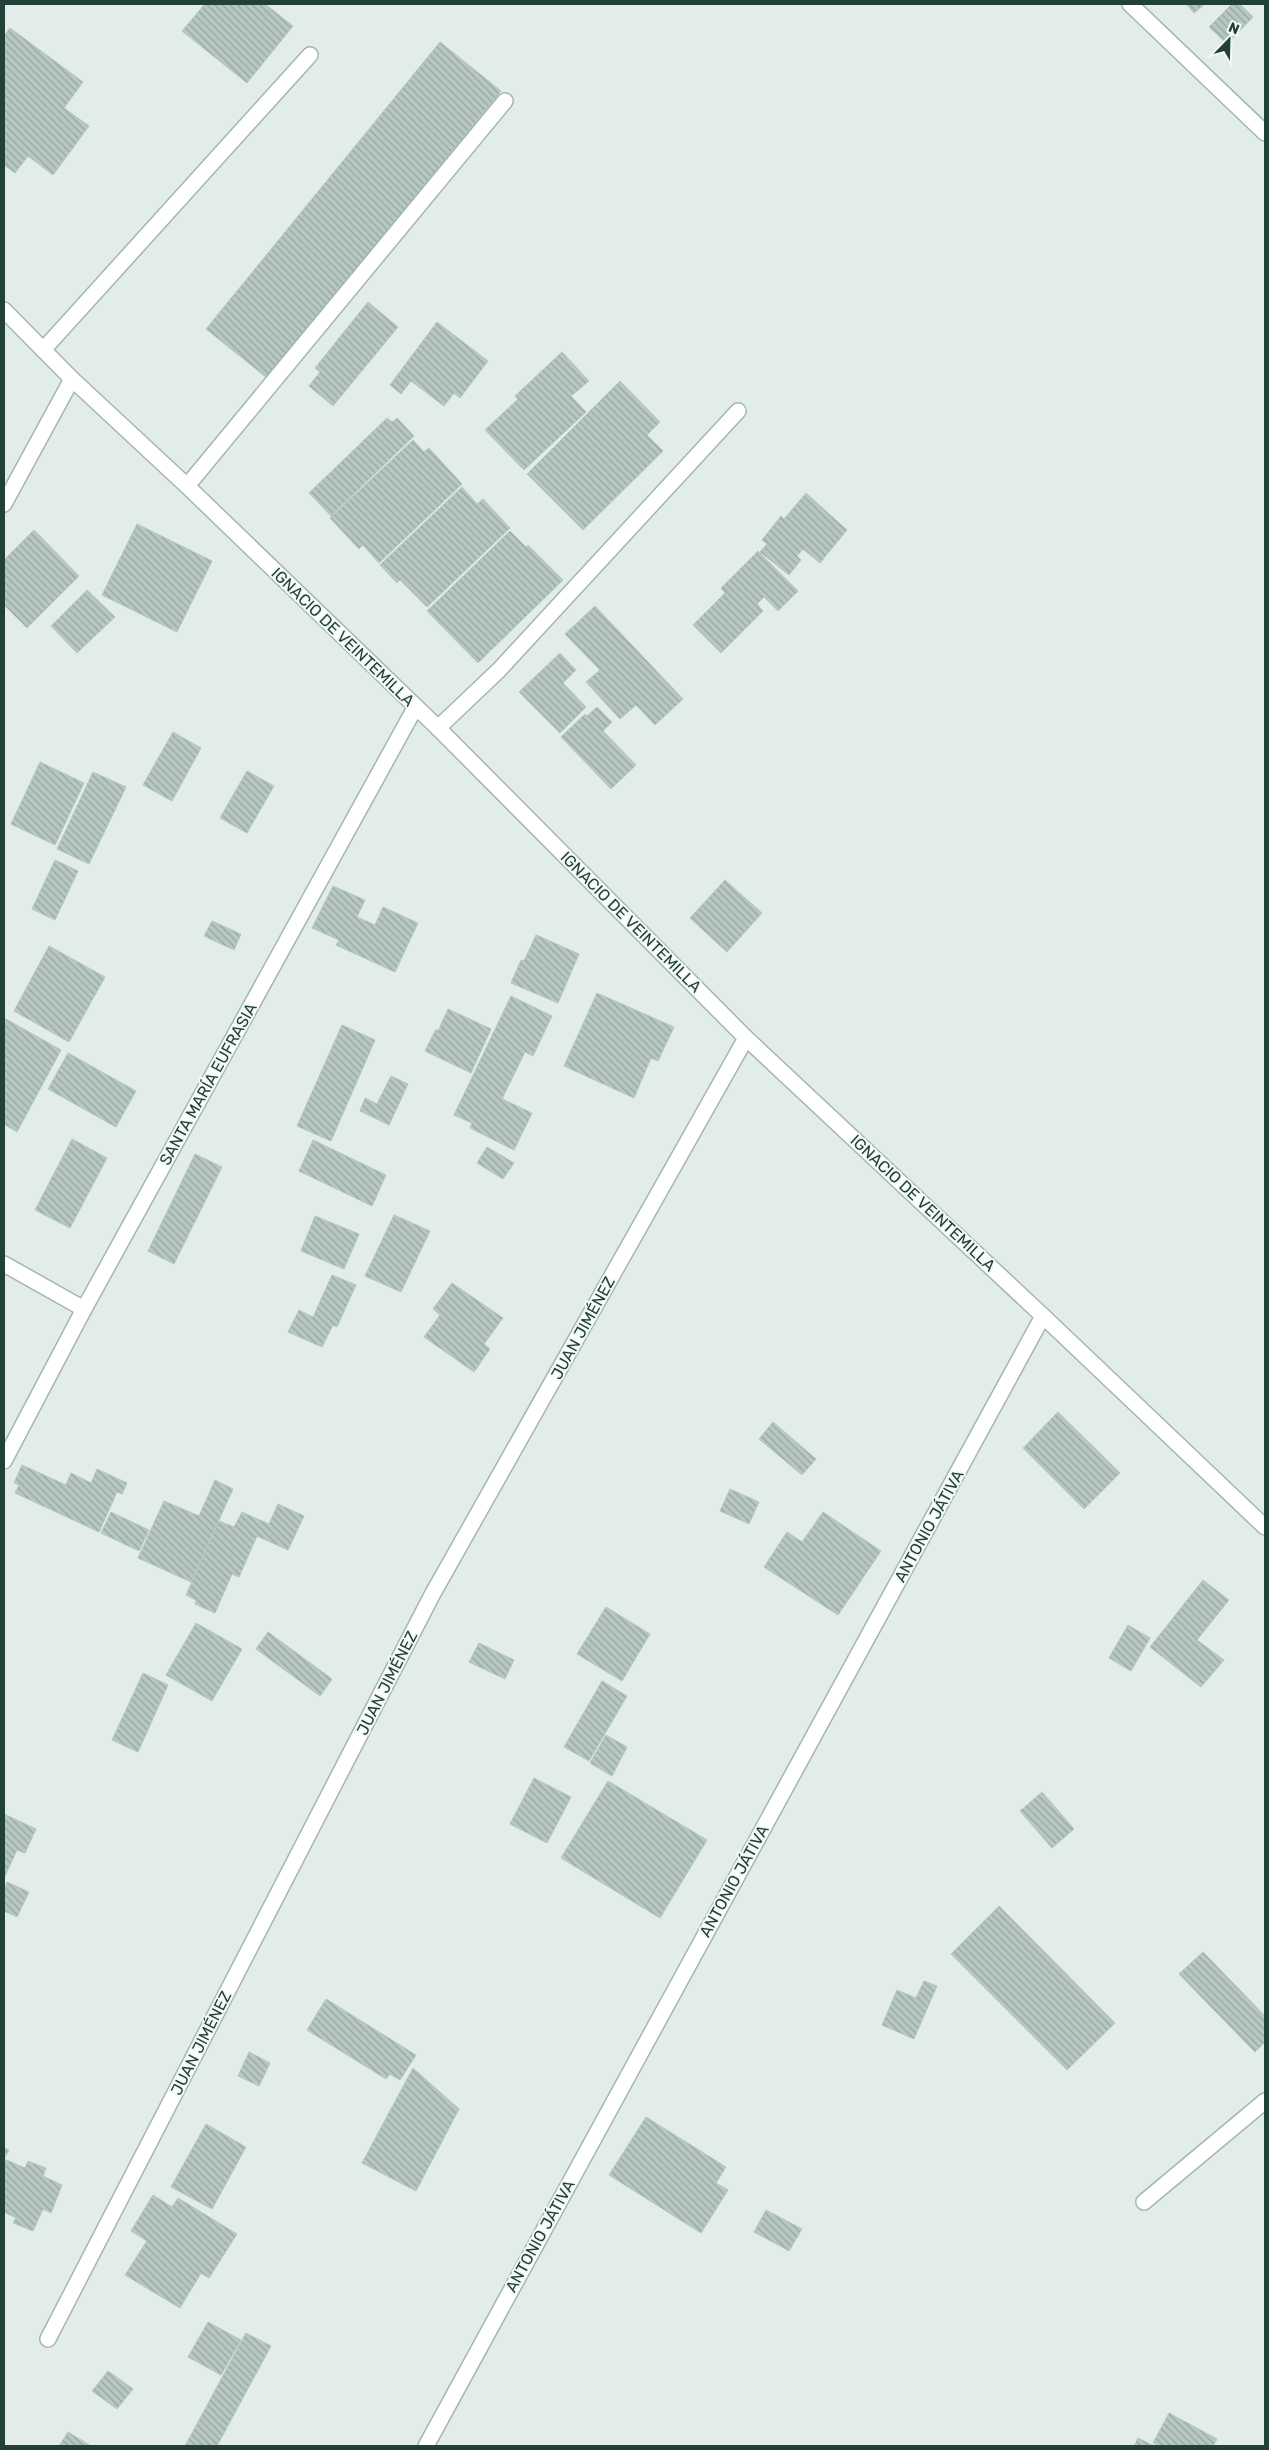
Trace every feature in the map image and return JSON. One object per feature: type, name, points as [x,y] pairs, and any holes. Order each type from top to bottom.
[{"type":"street","points":[[1130,4],[1265,133]]},
{"type":"street","points":[[43,350],[310,55]]},
{"type":"street","points":[[187,486],[505,101]]},
{"type":"street","name":"IGNACIO DE VEINTEMILLA","points":[[4,310],[72,379],[187,486],[415,708],[438,728],[746,1038],[1265,1527]]},
{"type":"street","points":[[4,504],[72,379]]},
{"type":"street","points":[[438,728],[500,670],[738,412]]},
{"type":"street","name":"SANTA MARÍA EUFRASIA","points":[[4,1461],[84,1309],[415,708]]},
{"type":"street","name":"JUAN JIMÉNEZ","points":[[48,2339],[432,1595],[746,1038]]},
{"type":"street","points":[[4,1264],[84,1309]]},
{"type":"street","name":"ANTONIO JÁTIVA","points":[[426,2446],[1043,1316]]},
{"type":"street","points":[[1144,2202],[1265,2101]]},
{"type":"building","points":[[205,4],[265,4],[293,26],[247,83],[182,31]]},
{"type":"building","points":[[1186,4],[1205,4],[1194,13]]},
{"type":"building","points":[[1232,4],[1240,4],[1253,17],[1227,44],[1209,27]]},
{"type":"building","points":[[10,28],[83,82],[64,108],[89,126],[53,175],[28,156],[15,173],[4,165],[4,36]]},
{"type":"building","points":[[440,42],[501,91],[267,378],[206,329]]},
{"type":"building","points":[[368,302],[398,327],[333,406],[309,386],[320,372],[315,368]]},
{"type":"building","points":[[437,322],[488,361],[460,398],[454,393],[444,406],[411,381],[401,394],[390,385]]},
{"type":"building","points":[[562,352],[589,381],[571,396],[586,412],[524,470],[485,430],[518,399],[515,396]]},
{"type":"building","points":[[620,381],[660,422],[647,435],[663,451],[583,530],[527,474]]},
{"type":"building","points":[[387,418],[392,422],[397,418],[414,436],[331,516],[309,493]]},
{"type":"building","points":[[413,440],[424,452],[429,448],[462,484],[379,563],[363,545],[359,549],[330,518]]},
{"type":"building","points":[[462,487],[477,504],[483,499],[510,528],[427,607],[400,580],[397,583],[380,565]]},
{"type":"building","points":[[806,493],[847,530],[820,563],[803,549],[797,556],[801,560],[789,575],[760,552],[767,544],[762,540],[781,516],[784,519]]},
{"type":"building","points":[[137,524],[212,561],[177,632],[102,595]]},
{"type":"building","points":[[34,530],[79,576],[27,628],[4,605],[4,560]]},
{"type":"building","points":[[510,531],[526,547],[528,545],[563,580],[478,663],[427,611]]},
{"type":"building","points":[[758,551],[798,591],[778,611],[764,597],[757,604],[763,611],[721,653],[693,625],[725,593],[721,588]]},
{"type":"building","points":[[87,590],[115,617],[77,653],[51,626]]},
{"type":"building","points":[[595,606],[683,699],[655,725],[636,705],[620,719],[586,682],[600,670],[565,634]]},
{"type":"building","points":[[560,653],[576,670],[563,683],[586,707],[560,733],[519,692]]},
{"type":"building","points":[[597,707],[612,722],[603,731],[636,765],[611,789],[561,737],[585,714],[587,716]]},
{"type":"building","points":[[173,732],[201,748],[172,801],[143,785]]},
{"type":"building","points":[[40,762],[84,783],[55,845],[11,824]]},
{"type":"building","points":[[247,771],[274,786],[247,833],[220,818]]},
{"type":"building","points":[[93,772],[126,787],[89,864],[57,849]]},
{"type":"building","points":[[55,860],[78,871],[55,920],[32,909]]},
{"type":"building","points":[[725,880],[762,913],[727,952],[690,918]]},
{"type":"building","points":[[333,886],[365,900],[357,917],[375,925],[383,907],[418,923],[395,972],[336,945],[339,940],[312,928]]},
{"type":"building","points":[[212,921],[241,934],[234,950],[204,936]]},
{"type":"building","points":[[536,935],[579,954],[558,1003],[511,983],[521,960],[524,961]]},
{"type":"building","points":[[49,946],[105,977],[69,1042],[14,1011]]},
{"type":"building","points":[[597,993],[674,1027],[658,1061],[651,1058],[634,1098],[564,1066]]},
{"type":"building","points":[[511,996],[552,1016],[533,1056],[525,1052],[502,1099],[532,1113],[514,1150],[470,1128],[472,1123],[454,1115]]},
{"type":"building","points":[[448,1009],[491,1029],[471,1073],[425,1051],[436,1029],[438,1031]]},
{"type":"building","points":[[4,1018],[61,1050],[17,1132],[4,1124]]},
{"type":"building","points":[[342,1025],[375,1040],[331,1141],[297,1126]]},
{"type":"building","points":[[68,1053],[136,1091],[116,1127],[48,1089]]},
{"type":"building","points":[[391,1076],[408,1084],[389,1125],[360,1111],[365,1098],[377,1104]]},
{"type":"building","points":[[72,1139],[107,1158],[70,1228],[35,1210]]},
{"type":"building","points":[[313,1140],[386,1175],[372,1206],[299,1171]]},
{"type":"building","points":[[487,1147],[514,1163],[503,1179],[477,1163]]},
{"type":"building","points":[[195,1154],[222,1167],[174,1264],[148,1251]]},
{"type":"building","points":[[394,1215],[430,1231],[401,1292],[365,1276]]},
{"type":"building","points":[[315,1216],[359,1234],[344,1269],[301,1251]]},
{"type":"building","points":[[332,1275],[356,1285],[337,1327],[333,1325],[322,1347],[288,1332],[299,1310],[313,1317]]},
{"type":"building","points":[[452,1283],[503,1318],[484,1344],[490,1349],[474,1372],[424,1337],[440,1315],[433,1309]]},
{"type":"building","points":[[1058,1412],[1120,1473],[1084,1509],[1023,1448]]},
{"type":"building","points":[[773,1422],[816,1459],[802,1475],[759,1439]]},
{"type":"building","points":[[22,1465],[66,1485],[71,1473],[91,1483],[97,1469],[127,1483],[122,1494],[117,1492],[99,1532],[15,1493],[19,1485],[14,1483]]},
{"type":"building","points":[[215,1480],[233,1489],[191,1582],[138,1558],[164,1501],[199,1516]]},
{"type":"building","points":[[730,1489],[759,1502],[749,1524],[720,1511]]},
{"type":"building","points":[[278,1504],[304,1516],[288,1550],[257,1536],[239,1577],[232,1574],[215,1613],[195,1604],[196,1600],[186,1595],[219,1521],[234,1527],[242,1512],[269,1524]]},
{"type":"building","points":[[111,1512],[149,1530],[139,1551],[101,1533]]},
{"type":"building","points":[[823,1512],[881,1551],[838,1615],[764,1567],[787,1532],[802,1542]]},
{"type":"building","points":[[1203,1580],[1229,1600],[1197,1640],[1224,1660],[1201,1687],[1150,1647]]},
{"type":"building","points":[[606,1607],[650,1634],[622,1681],[577,1654]]},
{"type":"building","points":[[196,1623],[242,1649],[212,1701],[166,1675]]},
{"type":"building","points":[[1128,1625],[1150,1638],[1131,1671],[1109,1658]]},
{"type":"building","points":[[268,1632],[332,1679],[320,1696],[256,1649]]},
{"type":"building","points":[[479,1643],[514,1660],[505,1679],[469,1662]]},
{"type":"building","points":[[143,1673],[168,1685],[138,1752],[112,1740]]},
{"type":"building","points":[[602,1681],[627,1696],[589,1761],[564,1747]]},
{"type":"building","points":[[606,1735],[627,1747],[612,1776],[590,1763]]},
{"type":"building","points":[[534,1778],[571,1797],[547,1843],[510,1824]]},
{"type":"building","points":[[608,1781],[707,1840],[660,1918],[561,1858]]},
{"type":"building","points":[[1042,1792],[1074,1829],[1052,1848],[1020,1811]]},
{"type":"building","points":[[4,1814],[36,1829],[25,1853],[17,1850],[4,1878]]},
{"type":"building","points":[[7,1882],[29,1892],[17,1917],[4,1911],[4,1891]]},
{"type":"building","points":[[999,1906],[1115,2023],[1067,2070],[951,1954]]},
{"type":"building","points":[[1203,1952],[1265,2016],[1265,2042],[1255,2052],[1179,1974]]},
{"type":"building","points":[[924,1981],[937,1986],[914,2039],[882,2025],[897,1990],[916,1998]]},
{"type":"building","points":[[326,1999],[416,2055],[400,2080],[390,2074],[386,2079],[307,2030]]},
{"type":"building","points":[[249,2052],[270,2063],[259,2086],[238,2076]]},
{"type":"building","points":[[413,2068],[459,2109],[416,2191],[362,2163]]},
{"type":"building","points":[[646,2117],[726,2167],[716,2183],[728,2190],[701,2233],[609,2175]]},
{"type":"building","points":[[206,2124],[246,2147],[212,2209],[171,2187]]},
{"type":"building","points":[[4,2148],[9,2150],[4,2159]]},
{"type":"building","points":[[4,2159],[25,2168],[28,2161],[46,2168],[43,2176],[62,2185],[51,2213],[43,2209],[33,2231],[13,2223],[16,2218],[4,2212]]},
{"type":"building","points":[[153,2195],[172,2207],[178,2198],[237,2234],[209,2278],[201,2273],[180,2308],[125,2275],[147,2241],[131,2231]]},
{"type":"building","points":[[766,2210],[802,2229],[789,2251],[754,2232]]},
{"type":"building","points":[[208,2322],[241,2340],[221,2375],[188,2357]]},
{"type":"building","points":[[246,2333],[271,2346],[217,2446],[185,2446]]},
{"type":"building","points":[[108,2371],[133,2389],[117,2409],[92,2391]]},
{"type":"building","points":[[1169,2413],[1217,2439],[1213,2446],[1159,2446],[1153,2443]]},
{"type":"building","points":[[68,2432],[91,2446],[59,2446]]},
{"type":"building","points":[[1138,2438],[1154,2446],[1134,2446]]}]
